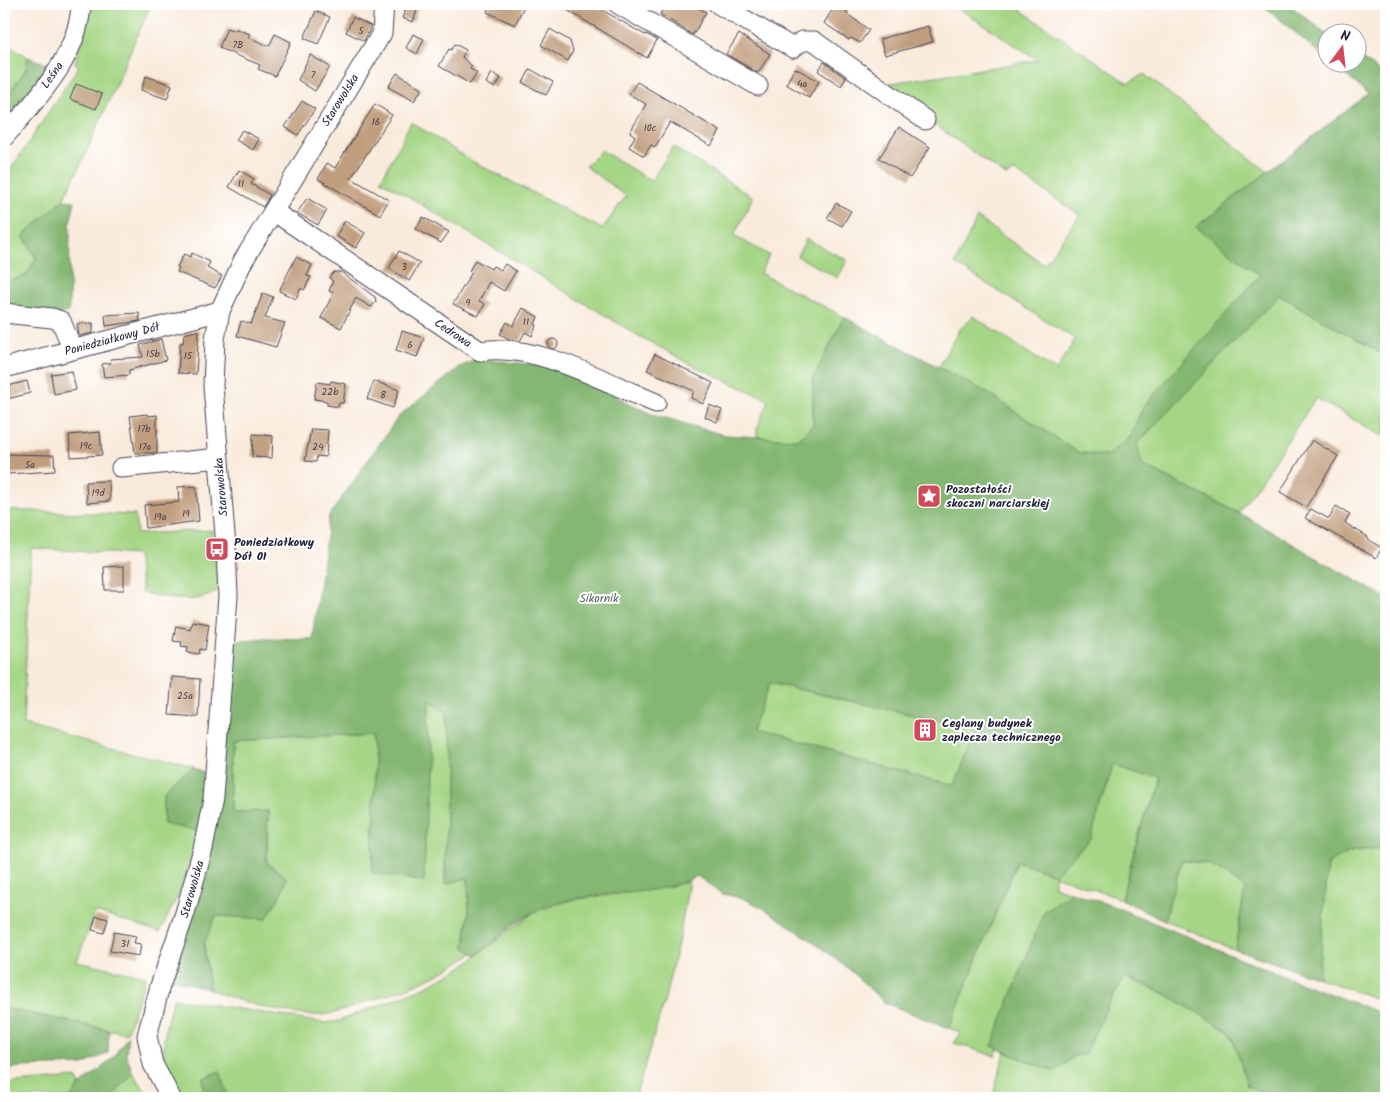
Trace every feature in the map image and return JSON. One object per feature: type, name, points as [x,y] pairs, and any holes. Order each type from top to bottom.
[{"type":"street","name":"Leśna","points":[[4,137],[61,63],[77,28],[81,4]]},
{"type":"street","name":"Starowolska","points":[[171,1098],[153,1064],[147,1036],[160,986],[185,913],[203,849],[213,799],[228,596],[213,386],[215,339],[220,311],[243,261],[382,33],[384,4]]},
{"type":"street","points":[[618,4],[758,86]]},
{"type":"street","points":[[718,4],[793,48],[802,41],[814,42],[925,120]]},
{"type":"street","name":"Cedrowa","points":[[273,211],[480,351],[499,348],[546,358],[656,403]]},
{"type":"street","name":"Poniedziałkowy Dół","points":[[4,368],[220,311]]},
{"type":"street","points":[[4,314],[52,318],[61,321],[73,350]]},
{"type":"street","points":[[121,468],[219,458]]},
{"type":"green space","points":[[96,4],[151,4],[82,162],[63,200],[23,236],[36,258],[27,275],[12,280],[4,277],[4,176],[9,172],[79,66],[75,63],[88,19]]},
{"type":"green space","points":[[952,4],[1012,4],[1128,83],[1144,74],[1268,172],[1197,227],[1261,275],[1143,407],[1129,439],[1106,456],[1077,452],[986,392],[938,368],[959,330],[973,316],[1056,371],[1075,339],[955,264],[977,218],[1044,264],[1080,215],[1015,172],[1006,176],[879,85],[1038,60]]},
{"type":"green space","points":[[1262,4],[1288,4],[1318,27],[1318,52]]},
{"type":"green space","points":[[4,41],[28,57],[26,69],[4,101]]},
{"type":"green space","points":[[28,57],[52,66],[4,126],[4,101],[26,69]]},
{"type":"green space","name":"Sikornik","points":[[1368,64],[1386,77],[1386,356],[1279,295],[1137,444],[1142,465],[1239,513],[1386,598],[1386,847],[1349,852],[1328,864],[1318,978],[1235,949],[1245,889],[1210,864],[1182,860],[1164,920],[1121,899],[1155,778],[1112,764],[1091,839],[1054,874],[1017,861],[949,1028],[885,1003],[849,969],[814,942],[763,908],[743,898],[722,894],[697,876],[678,884],[657,889],[594,896],[553,904],[526,916],[476,955],[465,947],[469,912],[468,878],[445,884],[447,712],[429,700],[424,882],[372,873],[375,807],[374,733],[233,741],[233,812],[268,811],[266,862],[287,878],[282,893],[266,919],[216,916],[204,944],[209,989],[172,979],[234,641],[266,638],[312,639],[329,516],[399,416],[460,367],[478,359],[555,367],[652,414],[724,435],[797,439],[813,425],[813,379],[844,317],[986,392],[1077,452],[1106,456],[1129,439],[1143,407],[1260,275],[1196,227],[1368,94],[1342,72],[1368,72]],"holes":[[[770,683],[976,729],[952,786],[751,732]]]},
{"type":"green space","points":[[411,122],[470,160],[602,229],[626,196],[585,166],[601,150],[651,181],[673,147],[753,197],[734,236],[769,255],[760,273],[844,317],[813,379],[813,425],[797,439],[757,437],[757,429],[769,400],[694,366],[639,336],[381,180]]},
{"type":"green space","points":[[63,200],[75,201],[70,223],[69,312],[37,318],[4,316],[4,277],[12,280],[27,275],[36,258],[23,236]]},
{"type":"green space","points":[[806,239],[847,260],[838,278],[797,256]]},
{"type":"green space","points":[[1279,295],[1386,356],[1386,438],[1316,398],[1239,513],[1141,465],[1137,444]]},
{"type":"green space","points":[[4,510],[135,515],[137,534],[212,530],[219,590],[201,598],[191,599],[142,593],[137,555],[31,548],[23,725],[194,769],[164,796],[164,824],[199,831],[184,883],[160,932],[95,912],[77,961],[146,976],[126,1033],[4,1008]]},
{"type":"green space","points":[[770,683],[976,729],[952,786],[750,732]]},
{"type":"green space","points":[[429,700],[447,712],[445,883],[468,878],[469,912],[465,947],[473,953],[447,969],[410,986],[324,1015],[305,1015],[277,1010],[247,1003],[209,989],[204,944],[216,915],[266,919],[268,811],[233,812],[233,741],[374,733],[375,807],[372,872],[424,881]]},
{"type":"green space","points":[[1112,764],[1155,777],[1121,899],[1054,875],[1054,886],[1071,892],[1044,911],[995,1040],[1001,1043],[995,1056],[954,1043],[961,1033],[949,1028],[1017,861],[1054,874],[1091,839]]},
{"type":"green space","points":[[194,769],[208,775],[199,831],[164,824],[164,796]]},
{"type":"green space","points":[[1386,847],[1386,1002],[1318,978],[1328,864],[1349,852]]},
{"type":"green space","points":[[1182,860],[1210,864],[1245,889],[1235,949],[1164,920]]},
{"type":"green space","points":[[689,881],[680,934],[665,999],[635,1098],[178,1098],[164,1070],[165,1029],[173,998],[323,1023],[339,1021],[427,986],[462,967],[534,912],[572,900],[657,888]]},
{"type":"green space","points":[[1071,892],[1113,906],[1298,982],[1386,1015],[1386,1098],[1272,1098],[1247,1086],[1233,1037],[1229,1031],[1162,992],[1125,977],[1108,1005],[1084,1055],[1076,1055],[1055,1072],[992,1046],[1044,911]]},
{"type":"green space","points":[[1125,977],[1162,992],[1229,1031],[1261,1093],[1267,1094],[1272,1098],[992,1098],[1005,1052],[1055,1072],[1076,1055]]},
{"type":"green space","points":[[4,1008],[109,1030],[108,1053],[83,1065],[19,1067],[4,1070]]},
{"type":"green space","points":[[128,1035],[126,1054],[133,1073],[111,1098],[70,1098],[80,1086],[112,1059]]},
{"type":"green space","points":[[220,1071],[229,1098],[203,1098],[203,1078]]},
{"type":"green space","points":[[133,1073],[151,1098],[111,1098]]},
{"type":"green space","points":[[76,1078],[80,1086],[70,1098],[4,1098],[4,1084]]},
{"type":"building","points":[[408,4],[419,4],[413,22],[402,18]]},
{"type":"building","points":[[491,4],[525,4],[515,25],[487,12]]},
{"type":"building","points":[[557,4],[592,4],[657,40],[647,58]]},
{"type":"building","points":[[666,4],[691,4],[706,12],[693,35],[660,14]]},
{"type":"building","points":[[836,4],[852,4],[846,13],[869,30],[860,43],[851,38],[849,40],[824,23]]},
{"type":"building","points":[[316,11],[330,17],[318,44],[304,38]]},
{"type":"building","points":[[353,17],[371,26],[364,41],[346,32]]},
{"type":"building","points":[[928,26],[933,42],[885,55],[880,39]]},
{"type":"building","points":[[227,28],[250,34],[248,37],[269,46],[275,34],[291,42],[275,76],[258,69],[260,65],[219,48]]},
{"type":"building","points":[[550,29],[570,41],[573,51],[568,61],[541,45]]},
{"type":"building","points":[[413,34],[424,39],[417,54],[406,48]]},
{"type":"building","points":[[739,34],[770,54],[758,73],[726,54]]},
{"type":"building","points":[[455,44],[466,50],[462,57],[472,66],[470,69],[477,73],[470,84],[439,66],[449,49],[451,50]]},
{"type":"building","points":[[310,55],[330,67],[315,91],[298,80]]},
{"type":"building","points":[[824,62],[846,78],[841,86],[818,71]]},
{"type":"building","points":[[795,68],[819,81],[809,98],[786,84]]},
{"type":"building","points":[[530,69],[553,82],[546,95],[523,83]]},
{"type":"building","points":[[397,73],[422,89],[414,101],[388,87]]},
{"type":"building","points":[[492,73],[501,78],[495,88],[486,83]]},
{"type":"building","points":[[146,76],[172,85],[167,99],[141,90]]},
{"type":"building","points":[[637,82],[720,131],[711,146],[670,122],[655,147],[651,145],[644,156],[629,147],[635,136],[630,132],[646,104],[629,94]]},
{"type":"building","points":[[76,84],[102,94],[96,109],[70,99]]},
{"type":"building","points":[[302,101],[315,109],[298,135],[285,127]]},
{"type":"building","points":[[375,104],[392,115],[351,178],[389,200],[380,215],[318,179],[327,163],[335,168]]},
{"type":"building","points":[[899,127],[930,147],[910,178],[879,158]]},
{"type":"building","points":[[242,130],[259,139],[253,150],[236,140]]},
{"type":"building","points":[[239,170],[254,179],[251,184],[270,195],[263,207],[229,187]]},
{"type":"building","points":[[307,198],[327,210],[318,225],[297,213]]},
{"type":"building","points":[[836,203],[851,211],[842,226],[827,218]]},
{"type":"building","points":[[423,217],[449,232],[441,243],[416,229]]},
{"type":"building","points":[[345,221],[365,233],[356,248],[336,236]]},
{"type":"building","points":[[399,251],[420,263],[409,281],[389,268]]},
{"type":"building","points":[[192,253],[210,262],[207,268],[222,276],[215,288],[177,272],[179,268],[177,267],[184,254],[190,257]]},
{"type":"building","points":[[296,257],[312,265],[307,276],[311,277],[304,290],[301,288],[296,299],[279,291]]},
{"type":"building","points":[[475,260],[491,269],[493,266],[501,270],[505,264],[516,271],[504,291],[489,282],[479,301],[485,304],[478,316],[453,304],[472,272],[469,271]]},
{"type":"building","points":[[334,272],[341,272],[375,297],[376,302],[371,307],[356,298],[341,328],[321,318],[333,293],[329,291],[333,281],[329,278]]},
{"type":"building","points":[[263,293],[273,297],[265,318],[285,323],[276,347],[237,336],[241,321],[251,324]]},
{"type":"building","points":[[523,308],[538,317],[532,336],[525,332],[520,341],[511,340],[500,334],[507,322],[513,326]]},
{"type":"building","points":[[139,313],[140,321],[106,326],[105,315]]},
{"type":"building","points":[[93,323],[93,333],[79,336],[77,324]]},
{"type":"building","points":[[199,330],[196,374],[178,373],[180,343],[183,343],[184,334]]},
{"type":"building","points":[[402,331],[424,338],[417,357],[396,350]]},
{"type":"building","points":[[161,339],[166,360],[129,370],[129,375],[104,377],[102,364],[111,363],[110,359],[143,357],[140,345]]},
{"type":"building","points":[[551,339],[555,339],[558,344],[557,348],[551,349],[548,346],[548,342]]},
{"type":"building","points":[[655,354],[713,383],[703,404],[691,398],[694,391],[647,370]]},
{"type":"building","points":[[72,371],[76,390],[54,394],[51,374]]},
{"type":"building","points":[[27,381],[30,393],[4,400],[4,387]]},
{"type":"building","points":[[331,381],[346,384],[343,403],[339,403],[338,407],[327,405],[327,401],[314,399],[317,382],[330,384]]},
{"type":"building","points":[[374,381],[399,390],[393,408],[367,399]]},
{"type":"building","points":[[709,405],[722,410],[717,422],[705,417]]},
{"type":"building","points":[[147,414],[148,416],[157,415],[157,453],[135,453],[130,416]]},
{"type":"building","points":[[311,429],[328,430],[326,457],[317,456],[316,462],[305,461]]},
{"type":"building","points":[[100,432],[102,455],[71,457],[69,435]]},
{"type":"building","points":[[253,434],[273,436],[272,458],[252,457]]},
{"type":"building","points":[[1312,440],[1338,456],[1306,507],[1280,492]]},
{"type":"building","points":[[5,454],[54,455],[55,471],[7,474]]},
{"type":"building","points":[[109,481],[110,501],[87,503],[86,482]]},
{"type":"building","points":[[196,486],[199,521],[146,528],[144,505],[179,502],[178,487]]},
{"type":"building","points":[[1336,506],[1350,514],[1345,523],[1382,548],[1376,558],[1305,518],[1311,509],[1329,519]]},
{"type":"building","points":[[124,566],[124,590],[105,590],[104,567]]},
{"type":"building","points":[[192,621],[209,624],[205,650],[200,649],[199,654],[187,652],[188,647],[181,646],[182,642],[173,641],[176,626],[190,629]]},
{"type":"building","points":[[172,677],[200,679],[198,717],[169,715]]},
{"type":"building","name":"Ceglany budynek zaplecza technicznego","points":[[921,722],[933,727],[929,738],[917,733]]},
{"type":"building","points":[[96,916],[108,919],[104,933],[92,930]]},
{"type":"building","points":[[114,932],[136,936],[134,943],[141,944],[139,956],[110,951]]},
{"type":"place","name":"Pozostałości skoczni narciarskiej","points":[[929,496]]},
{"type":"place","name":"Poniedziałkowy Dół 01","points":[[217,549]]},
{"type":"place","name":"Ceglany budynek zaplecza technicznego","points":[[925,730]]}]
